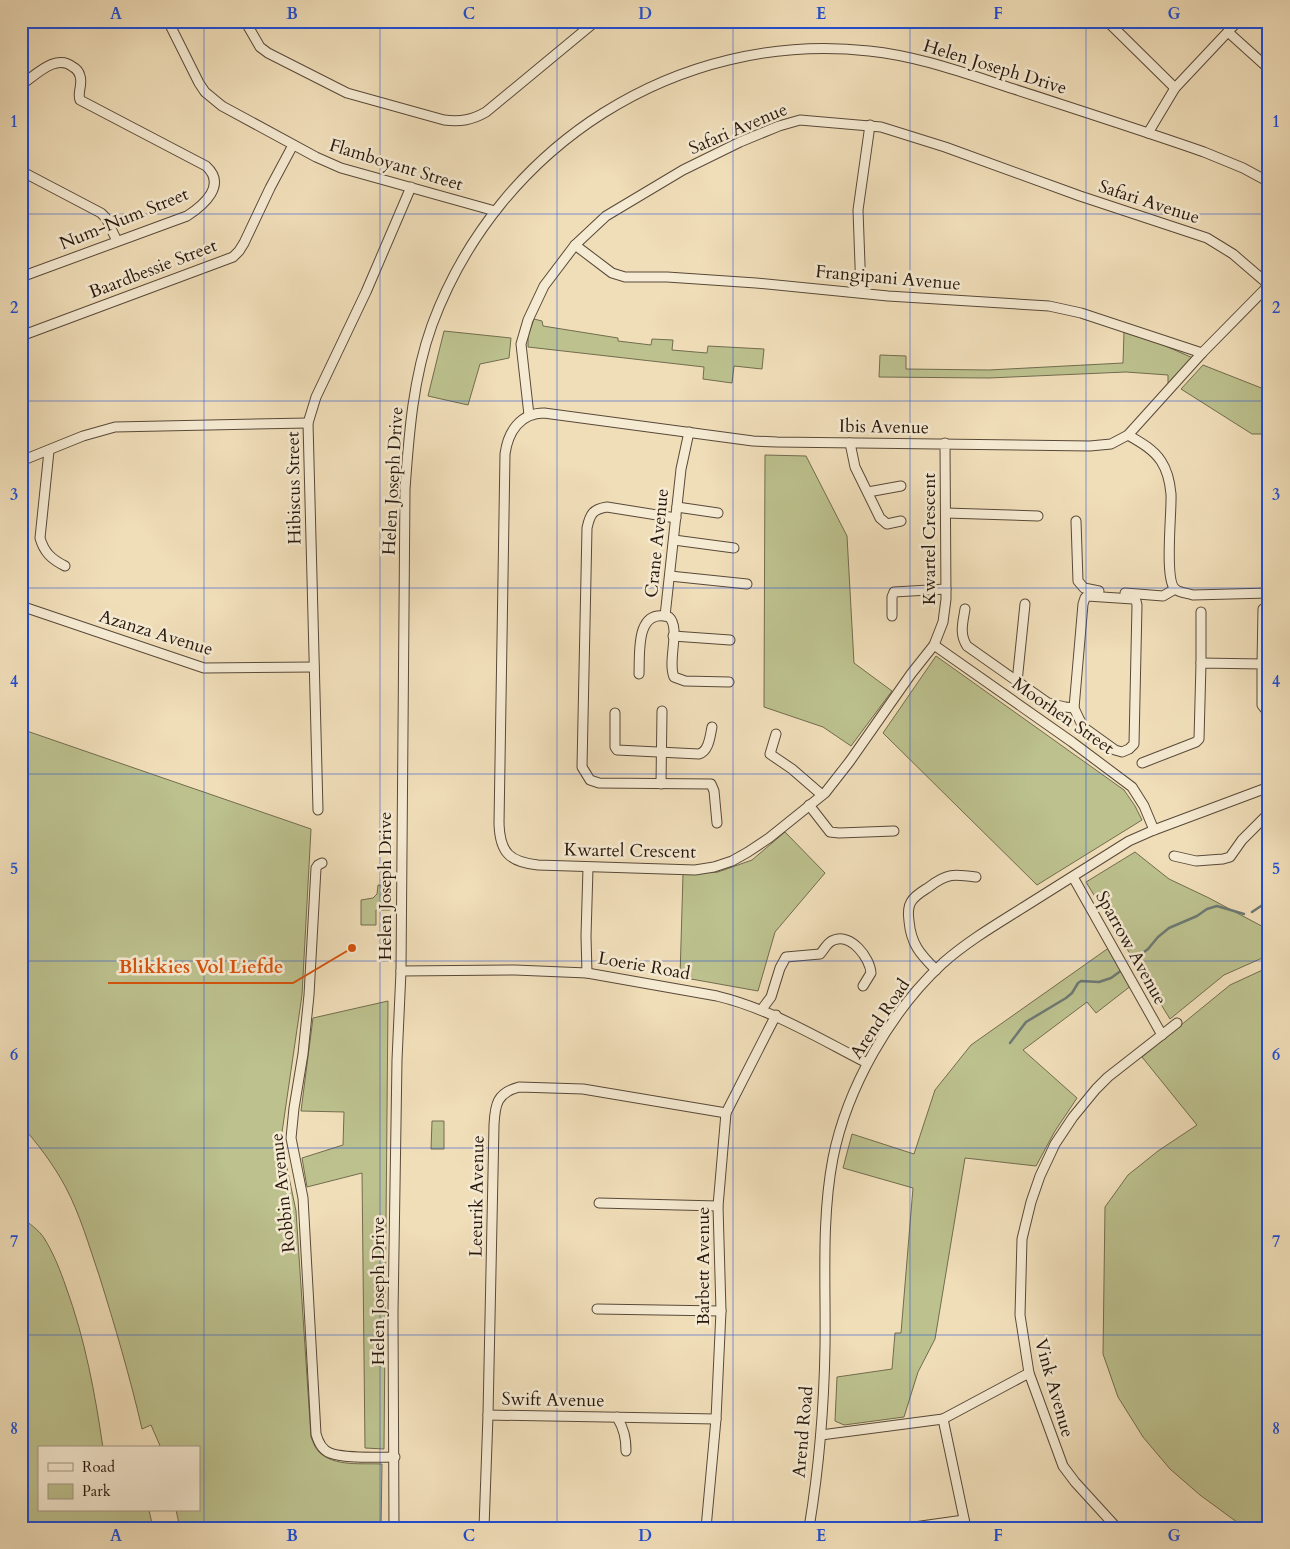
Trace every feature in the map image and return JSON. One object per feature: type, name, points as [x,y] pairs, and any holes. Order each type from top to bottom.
[{"type":"street","name":"Flamboyant Street","points":[[168,21],[205,92],[222,106],[316,157],[341,168],[495,211]]},
{"type":"street","points":[[245,21],[260,47],[268,53],[347,94],[444,120],[467,121],[486,112],[596,21]]},
{"type":"street","points":[[1107,21],[1175,88]]},
{"type":"street","points":[[1148,133],[1175,88],[1238,21]]},
{"type":"street","points":[[1228,32],[1269,69]]},
{"type":"street","name":"Helen Joseph Drive","points":[[394,1528],[394,1313],[397,1060],[401,970],[405,489],[410,424],[422,356],[442,301],[463,259],[495,211],[537,163],[561,142],[608,109],[682,74],[713,64],[777,51],[835,48],[894,54],[946,67],[1212,155],[1243,168],[1269,182]]},
{"type":"street","name":"Num-Num Street","points":[[21,85],[54,63],[64,62],[74,68],[80,76],[79,96],[84,102],[206,166],[215,176],[216,183],[206,202],[187,216],[21,277]]},
{"type":"street","name":"Safari Avenue","points":[[529,415],[522,361],[522,338],[534,305],[544,286],[575,245],[594,225],[624,204],[683,170],[740,142],[794,121],[807,120],[870,125],[945,147],[1080,196],[1207,238],[1233,254],[1269,285]]},
{"type":"street","points":[[861,292],[858,210],[870,125]]},
{"type":"street","name":"Baardbessie Street","points":[[21,336],[233,257],[244,243],[293,145]]},
{"type":"street","points":[[21,171],[100,213],[106,218],[117,241]]},
{"type":"street","name":"Hibiscus Street","points":[[318,810],[308,423],[316,397],[366,292],[411,186]]},
{"type":"street","name":"Frangipani Avenue","points":[[575,245],[612,273],[625,277],[756,282],[888,296],[1036,304],[1082,313],[1202,353]]},
{"type":"street","name":"Ibis Avenue","points":[[529,415],[544,413],[753,441],[1090,446],[1111,444],[1128,435],[1202,353],[1269,285]]},
{"type":"street","name":"Kwartel Crescent","points":[[529,415],[510,434],[505,454],[500,835],[506,852],[511,858],[520,862],[538,865],[695,870],[714,867],[732,861],[748,852],[769,838],[822,795],[850,761],[911,674],[934,645],[943,622],[946,589],[945,443]]},
{"type":"street","points":[[21,461],[102,429],[115,427],[308,423]]},
{"type":"street","name":"Crane Avenue","points":[[639,674],[641,634],[644,628],[658,616],[665,616],[677,507],[689,432]]},
{"type":"street","points":[[1128,435],[1155,454],[1166,472],[1171,494],[1169,570],[1172,585],[1175,589],[1193,595],[1269,593]]},
{"type":"street","points":[[850,442],[852,461],[883,522],[887,524],[901,521]]},
{"type":"street","points":[[49,451],[40,538],[45,551],[65,566]]},
{"type":"street","points":[[868,492],[901,486]]},
{"type":"street","points":[[676,518],[607,507],[592,512],[587,528],[582,767],[590,780],[599,783],[711,784],[714,791],[717,823]]},
{"type":"street","points":[[677,507],[718,512]]},
{"type":"street","points":[[946,513],[1038,516]]},
{"type":"street","points":[[1076,521],[1076,576],[1080,585],[1084,588],[1156,596],[1163,596],[1175,589]]},
{"type":"street","points":[[674,540],[734,548]]},
{"type":"street","points":[[670,576],[747,584]]},
{"type":"street","points":[[892,616],[894,592],[946,589]]},
{"type":"street","points":[[1091,596],[1133,599],[1137,605],[1134,744],[1122,752],[1115,750],[1083,727],[1074,708],[1085,598],[1091,596]]},
{"type":"street","points":[[1017,682],[1025,604]]},
{"type":"street","name":"Azanza Avenue","points":[[21,606],[204,668],[314,667]]},
{"type":"street","points":[[965,609],[962,632],[963,640],[967,646],[1048,703],[1074,708]]},
{"type":"street","points":[[1263,609],[1262,705],[1265,709],[1269,710]]},
{"type":"street","points":[[1142,763],[1196,742],[1199,739],[1201,612]]},
{"type":"street","points":[[665,616],[669,617],[674,623],[671,669],[674,677],[685,681],[728,682]]},
{"type":"street","points":[[673,636],[730,640]]},
{"type":"street","name":"Moorhen Street","points":[[934,645],[1072,742],[1132,787],[1144,806],[1154,830]]},
{"type":"street","points":[[1201,663],[1262,664]]},
{"type":"street","points":[[661,784],[662,711]]},
{"type":"street","points":[[615,713],[616,749],[662,753],[704,753],[712,727]]},
{"type":"street","points":[[1072,742],[1083,727]]},
{"type":"street","points":[[776,734],[770,754],[792,769],[822,795]]},
{"type":"street","name":"Arend Road","points":[[809,1528],[821,1434],[825,1345],[825,1247],[832,1168],[844,1119],[867,1063],[904,1006],[936,970],[980,934],[1129,841],[1269,787]]},
{"type":"street","points":[[810,805],[830,832],[894,831]]},
{"type":"street","points":[[1174,856],[1196,861],[1223,859],[1230,856],[1242,840],[1269,814]]},
{"type":"street","name":"Robbin Avenue","points":[[322,863],[318,864],[316,868],[309,995],[291,1138],[303,1198],[316,1434],[322,1447],[330,1453],[351,1456],[395,1457]]},
{"type":"street","points":[[588,868],[586,936],[588,973]]},
{"type":"street","points":[[936,970],[921,956],[914,944],[908,912],[911,902],[918,894],[940,878],[955,874],[976,877]]},
{"type":"street","name":"Sparrow Avenue","points":[[1072,877],[1162,1035]]},
{"type":"street","points":[[762,1010],[771,997],[780,968],[786,957],[820,954],[828,943],[835,939],[850,941],[868,962],[871,973],[862,986]]},
{"type":"street","name":"Loerie Road","points":[[401,970],[515,970],[588,973],[717,996],[737,1000],[776,1015],[867,1063]]},
{"type":"street","name":"Barbett Avenue","points":[[706,1528],[716,1420],[721,1311],[718,1206],[726,1113],[776,1015]]},
{"type":"street","name":"Vink Avenue","points":[[1118,1528],[1075,1482],[1063,1466],[1029,1373],[1020,1315],[1022,1239],[1031,1202],[1040,1176],[1055,1144],[1074,1117],[1096,1088],[1108,1077],[1177,1023]]},
{"type":"street","name":"Leeurik Avenue","points":[[484,1528],[494,1125],[497,1101],[510,1090],[520,1087],[583,1089],[726,1113]]},
{"type":"street","points":[[600,1203],[718,1206]]},
{"type":"street","points":[[597,1309],[721,1311]]},
{"type":"street","points":[[821,1434],[943,1419],[1029,1373]]},
{"type":"street","name":"Swift Avenue","points":[[488,1415],[716,1420]]},
{"type":"street","name":"Swift Avenue","points":[[617,1418],[623,1427],[626,1451]]},
{"type":"street","points":[[907,1528],[965,1524],[943,1419]]},
{"type":"green space","points":[[534,319],[542,321],[543,326],[618,338],[618,341],[651,345],[652,339],[673,340],[672,350],[707,353],[708,346],[764,349],[762,369],[734,366],[732,383],[703,379],[704,367],[528,347],[528,336]]},
{"type":"green space","points":[[444,331],[511,338],[509,358],[480,364],[468,405],[428,396]]},
{"type":"green space","points":[[1124,332],[1161,344],[1193,358],[1168,387],[1168,375],[1126,372],[989,378],[879,377],[880,355],[906,356],[906,369],[989,370],[1123,363]]},
{"type":"green space","points":[[1203,365],[1269,391],[1269,434],[1252,434],[1181,389]]},
{"type":"green space","points":[[765,455],[806,456],[847,536],[854,663],[892,691],[851,746],[823,727],[764,707]]},
{"type":"green space","points":[[936,656],[1124,790],[1142,820],[1037,885],[883,733]]},
{"type":"green space","points":[[21,729],[311,829],[302,995],[281,1139],[296,1211],[311,1437],[319,1452],[332,1460],[349,1463],[382,1464],[381,1528],[180,1528],[176,1512],[200,1512],[200,1446],[160,1446],[151,1425],[142,1429],[116,1332],[80,1219],[65,1186],[55,1170],[21,1125]]},
{"type":"green space","points":[[785,832],[825,873],[775,932],[758,991],[680,977],[683,874],[718,872],[752,860]]},
{"type":"green space","points":[[1135,852],[1169,879],[1269,930],[1269,955],[1224,975],[1170,1019],[1086,882]]},
{"type":"green space","points":[[378,885],[390,886],[390,910],[376,910],[376,925],[361,925],[361,900],[373,898],[377,894]]},
{"type":"green space","points":[[1110,947],[1132,985],[1096,1013],[1087,1002],[1023,1050],[1077,1098],[1055,1131],[1036,1166],[965,1158],[935,1339],[918,1372],[904,1417],[844,1425],[835,1421],[837,1377],[892,1369],[895,1333],[901,1333],[913,1188],[843,1168],[852,1134],[914,1154],[935,1090],[971,1045]]},
{"type":"green space","points":[[1269,967],[1269,1528],[1245,1528],[1200,1495],[1170,1469],[1143,1437],[1118,1397],[1103,1354],[1105,1207],[1128,1175],[1158,1151],[1197,1125],[1142,1057],[1230,985]]},
{"type":"green space","points":[[388,1001],[384,1449],[365,1448],[362,1173],[307,1187],[302,1158],[343,1145],[344,1112],[301,1111],[313,1018]]},
{"type":"green space","points":[[432,1121],[444,1121],[444,1149],[431,1149]]},
{"type":"green space","points":[[21,1218],[37,1229],[44,1238],[66,1287],[79,1326],[89,1366],[103,1446],[38,1446],[38,1512],[149,1512],[153,1528],[21,1528]]},
{"type":"waterway","points":[[1269,881],[1267,887],[1269,895]]},
{"type":"waterway","points":[[1252,912],[1264,904],[1269,896]]},
{"type":"waterway","points":[[1132,961],[1148,949],[1169,928],[1197,916],[1207,909],[1217,906],[1244,914]]},
{"type":"waterway","points":[[1010,1043],[1026,1022],[1066,998],[1081,981],[1099,982],[1111,978],[1122,970]]},
{"type":"place","name":"Blikkies Vol Liefde","points":[[352,948]]}]
